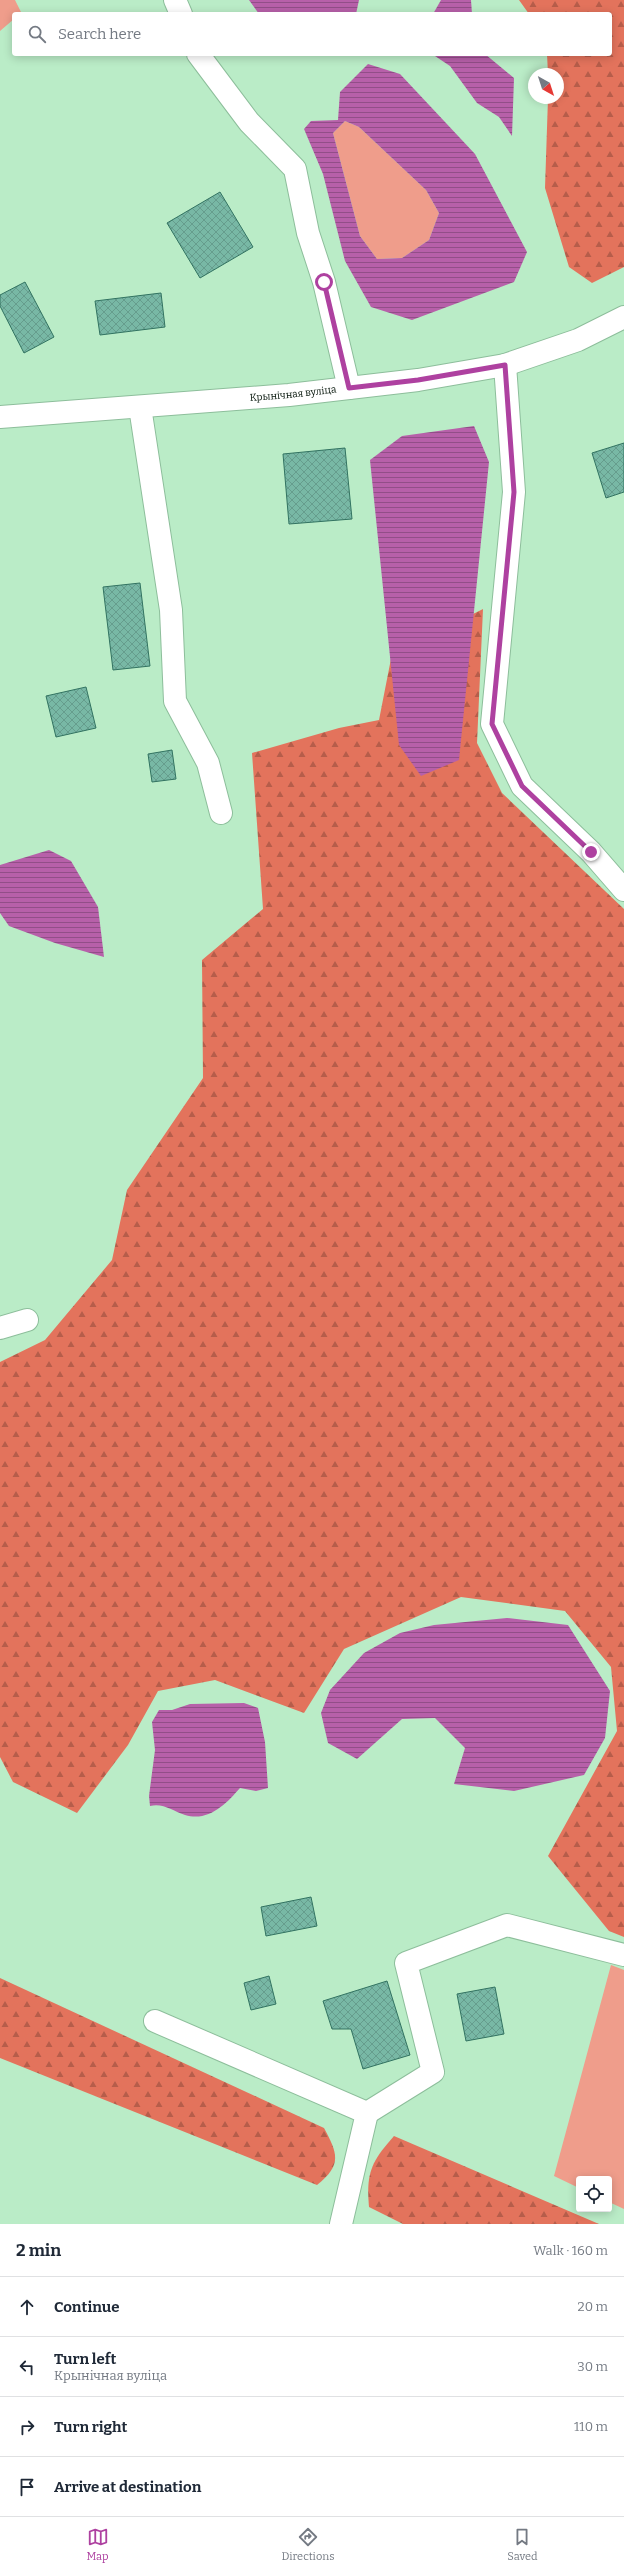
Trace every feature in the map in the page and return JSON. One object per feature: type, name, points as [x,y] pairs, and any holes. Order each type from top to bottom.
[{"type":"street","points":[[175,0],[180,12]]},
{"type":"street","points":[[200,56],[249,122],[295,169],[308,233],[324,282],[349,388]]},
{"type":"street","name":"Крынічная вуліца","points":[[0,417],[140,407],[349,388],[418,380],[505,365],[578,340],[624,317]]},
{"type":"street","points":[[505,365],[514,492],[492,724],[522,786],[591,852],[624,890]]},
{"type":"street","points":[[140,407],[172,610],[175,701],[208,763],[221,813]]},
{"type":"street","points":[[0,1328],[27,1320]]},
{"type":"street","points":[[341,2224],[367,2113],[433,2072],[406,1963],[507,1925],[624,1954]]},
{"type":"street","points":[[155,2021],[367,2113]]},
{"type":"shaded area","points":[[0,0],[15,0],[21,12],[12,12],[12,21],[0,31]]},
{"type":"shaded area","points":[[249,0],[359,0],[356,12],[258,12]]},
{"type":"shaded area","points":[[441,0],[471,0],[472,12],[434,12]]},
{"type":"shaded area","points":[[435,56],[487,56],[514,78],[512,136],[499,117],[477,103],[450,66]]},
{"type":"shaded area","points":[[368,64],[400,74],[475,154],[527,252],[514,282],[412,320],[371,307],[345,261],[323,174],[304,129],[311,121],[338,120],[340,92]],"holes":[[[345,121],[359,127],[426,190],[439,213],[429,240],[402,258],[377,259],[360,236],[333,133]]]},
{"type":"shaded area","points":[[345,121],[359,127],[426,190],[439,213],[429,240],[402,258],[377,259],[360,236],[333,133]]},
{"type":"shaded area","points":[[474,426],[489,462],[459,760],[421,776],[399,745],[370,460],[402,436]]},
{"type":"shaded area","points":[[49,850],[71,861],[98,907],[104,957],[55,943],[9,926],[0,913],[0,865]]},
{"type":"shaded area","points":[[507,1618],[568,1625],[610,1691],[605,1738],[584,1775],[514,1791],[454,1784],[465,1748],[435,1718],[402,1719],[357,1759],[328,1743],[321,1713],[330,1690],[364,1653],[400,1633],[434,1625]]},
{"type":"shaded area","points":[[244,1703],[258,1708],[265,1742],[268,1788],[256,1791],[240,1788],[223,1805],[209,1814],[202,1816],[194,1817],[160,1806],[150,1806],[149,1796],[155,1750],[152,1722],[159,1710],[172,1710],[190,1704]]},
{"type":"shaded area","points":[[611,1965],[624,1970],[624,2209],[612,2203],[612,2176],[576,2176],[576,2187],[554,2176]]},
{"type":"green space","points":[[519,0],[624,0],[624,267],[592,283],[569,267],[545,188],[548,104],[564,104],[564,68],[548,68],[547,56],[612,56],[612,12],[528,12]]},
{"type":"green space","points":[[483,609],[477,743],[502,793],[624,909],[624,1937],[609,1931],[548,1856],[617,1731],[611,1667],[565,1611],[461,1597],[344,1649],[304,1713],[215,1680],[158,1691],[128,1745],[77,1813],[13,1782],[0,1757],[0,1362],[45,1340],[112,1260],[127,1190],[203,1078],[202,960],[263,909],[252,753],[339,728],[379,720],[398,623],[457,622]]},
{"type":"green space","points":[[0,1978],[324,2128],[335,2152],[334,2165],[331,2171],[317,2185],[0,2058]]},
{"type":"green space","points":[[394,2136],[599,2224],[403,2224],[369,2207],[368,2185],[372,2168],[380,2153]]},
{"type":"building","points":[[220,192],[253,247],[200,278],[167,223]]},
{"type":"building","points":[[25,282],[54,337],[24,353],[0,306],[0,295]]},
{"type":"building","points":[[161,293],[165,327],[100,335],[95,301]]},
{"type":"building","points":[[624,443],[624,492],[606,498],[592,453]]},
{"type":"building","points":[[345,448],[352,519],[289,524],[283,454]]},
{"type":"building","points":[[140,583],[150,666],[113,670],[103,587]]},
{"type":"building","points":[[86,687],[96,728],[56,737],[46,696]]},
{"type":"building","points":[[172,750],[176,779],[152,782],[148,754]]},
{"type":"building","points":[[311,1897],[317,1926],[266,1936],[261,1907]]},
{"type":"building","points":[[269,1976],[276,2004],[251,2010],[244,1983]]},
{"type":"building","points":[[387,1981],[410,2055],[363,2069],[351,2029],[332,2029],[323,2001]]},
{"type":"building","points":[[495,1987],[504,2034],[466,2041],[457,1994]]},
{"type":"route","points":[[324,282],[349,388],[418,380],[505,365],[514,492],[492,724],[522,786],[591,852]]}]
